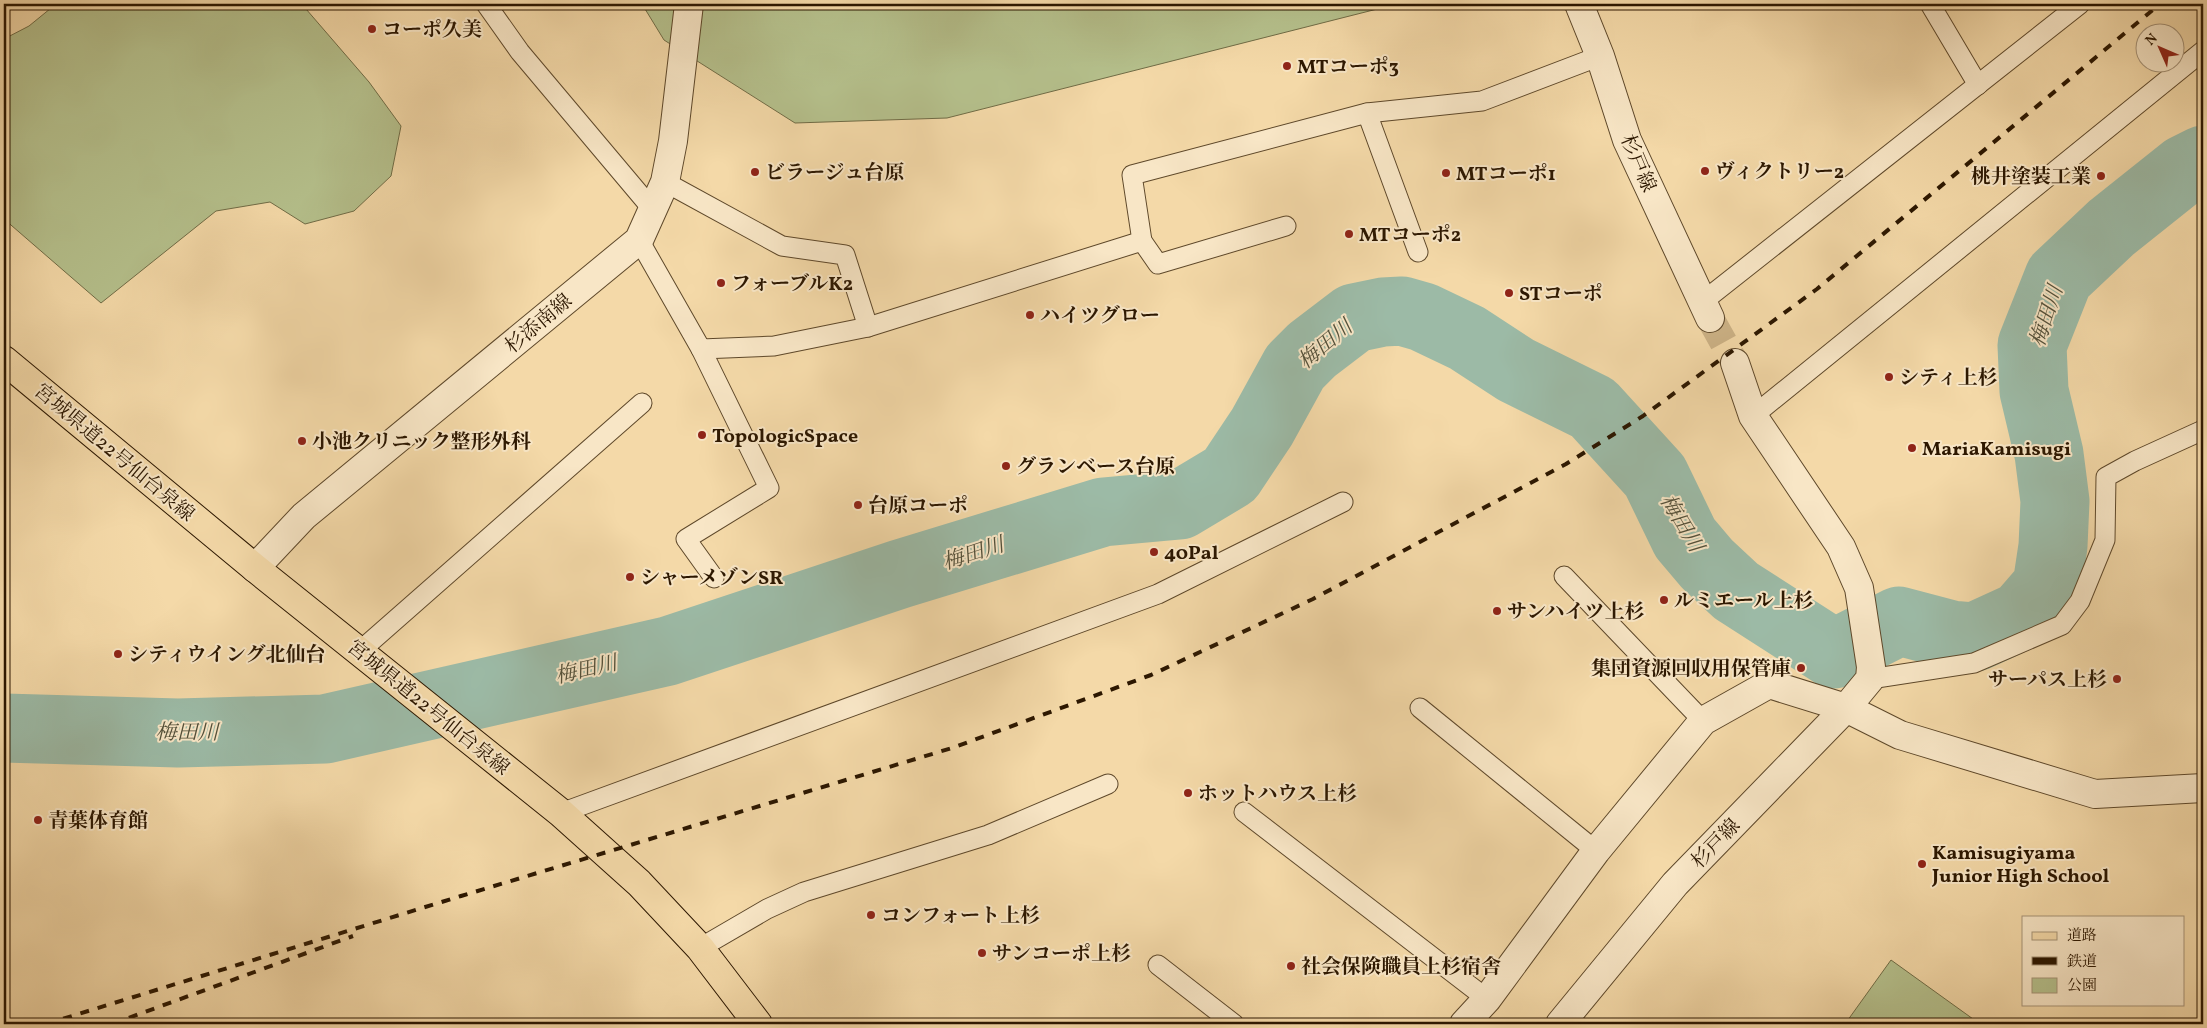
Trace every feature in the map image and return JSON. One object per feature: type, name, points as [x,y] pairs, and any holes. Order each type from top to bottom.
[{"type":"main road","name":"宮城県道22号仙台泉線","points":[[4,360],[255,568],[561,813],[639,883],[700,948],[758,1024]]},
{"type":"street","name":"杉添南線","points":[[255,568],[304,516],[639,240],[665,182],[673,141],[689,4]]},
{"type":"street","name":"杉戸線","points":[[1579,4],[1600,56],[1627,140],[1706,311]]},
{"type":"street","points":[[1735,363],[1753,416],[1841,547],[1859,588],[1871,673]]},
{"type":"street","name":"杉戸線","points":[[1560,1024],[1675,884],[1846,708],[1871,673]]},
{"type":"street","points":[[1464,1024],[1487,999],[1596,851],[1703,721],[1769,684],[1846,708],[1900,735],[2095,794],[2203,788]]},
{"type":"lane","points":[[486,4],[520,52],[653,210]]},
{"type":"lane","points":[[1930,4],[1978,85]]},
{"type":"lane","points":[[1706,311],[1978,85],[2080,4]]},
{"type":"lane","points":[[1753,416],[2203,51]]},
{"type":"lane","points":[[1286,226],[1158,264],[1142,241],[1132,176],[1367,113],[1482,101],[1600,56]]},
{"type":"lane","points":[[1367,113],[1418,252]]},
{"type":"lane","points":[[665,182],[782,246],[844,254],[868,327]]},
{"type":"lane","points":[[639,240],[701,349],[769,488],[686,539],[714,578]]},
{"type":"lane","points":[[701,349],[774,346],[868,327],[1142,241]]},
{"type":"lane","points":[[360,651],[642,403]]},
{"type":"lane","points":[[1871,673],[1974,662],[2062,624],[2080,601],[2105,540],[2106,477],[2135,460],[2203,430]]},
{"type":"lane","points":[[561,813],[1158,594],[1343,502]]},
{"type":"lane","points":[[1564,576],[1703,721]]},
{"type":"lane","points":[[1420,708],[1596,851]]},
{"type":"lane","points":[[700,948],[767,909],[804,892],[988,835],[1108,784]]},
{"type":"lane","points":[[1244,812],[1487,999]]},
{"type":"lane","points":[[1158,965],[1234,1024]]},
{"type":"green space","points":[[56,4],[311,4],[306,9],[369,82],[401,126],[391,176],[354,211],[305,224],[270,202],[216,211],[101,303],[4,219],[4,39],[29,26]]},
{"type":"green space","points":[[642,4],[1397,4],[947,118],[795,123],[664,40]]},
{"type":"green space","points":[[1891,960],[1980,1024],[1845,1024]]},
{"type":"waterway","name":"梅田川","points":[[4,728],[178,733],[325,729],[668,651],[900,574],[1103,512],[1180,505],[1230,475],[1262,427],[1295,367],[1312,350],[1354,318],[1383,312],[1402,311],[1423,317],[1467,338],[1516,370],[1593,408],[1655,476],[1685,538],[1707,564],[1736,591],[1834,654],[1899,621],[1952,635],[1975,637],[2021,616],[2047,586],[2053,546],[2055,501],[2049,454],[2034,391],[2032,345],[2059,277],[2111,228],[2185,169],[2203,160]]},
{"type":"waterway","points":[[1826,674],[1834,654]]},
{"type":"tunnel","points":[[1710,318],[1735,363]]},
{"type":"railway","points":[[46,1024],[461,896],[952,748],[1151,675],[1313,599],[1566,464],[1643,416],[1817,289],[2160,4]]},
{"type":"railway","points":[[112,1024],[353,936]]},
{"type":"place","name":"コーポ久美","points":[[372,29]]},
{"type":"place","name":"MTコーポ3","points":[[1287,66]]},
{"type":"place","name":"ヴィクトリー2","points":[[1705,171]]},
{"type":"place","name":"ビラージュ台原","points":[[755,172]]},
{"type":"place","name":"MTコーポ1","points":[[1446,173]]},
{"type":"place","name":"桃井塗装工業","points":[[2101,176]]},
{"type":"place","name":"MTコーポ2","points":[[1349,234]]},
{"type":"place","name":"フォーブルK2","points":[[721,283]]},
{"type":"place","name":"STコーポ","points":[[1509,293]]},
{"type":"place","name":"ハイツグロー","points":[[1030,315]]},
{"type":"place","name":"シティ上杉","points":[[1889,377]]},
{"type":"place","name":"TopologicSpace","points":[[702,435]]},
{"type":"place","name":"小池クリニック整形外科","points":[[302,441]]},
{"type":"place","name":"MariaKamisugi","points":[[1912,448]]},
{"type":"place","name":"グランベース台原","points":[[1006,466]]},
{"type":"place","name":"台原コーポ","points":[[858,505]]},
{"type":"place","name":"40Pal","points":[[1154,552]]},
{"type":"place","name":"シャーメゾンSR","points":[[630,577]]},
{"type":"place","name":"ルミエール上杉","points":[[1664,600]]},
{"type":"place","name":"サンハイツ上杉","points":[[1497,611]]},
{"type":"place","name":"シティウイング北仙台","points":[[118,654]]},
{"type":"place","name":"集団資源回収用保管庫","points":[[1801,668]]},
{"type":"place","name":"サーパス上杉","points":[[2117,679]]},
{"type":"place","name":"ホットハウス上杉","points":[[1188,793]]},
{"type":"place","name":"青葉体育館","points":[[38,820]]},
{"type":"place","name":"Kamisugiyama Junior High School","points":[[1922,864]]},
{"type":"place","name":"コンフォート上杉","points":[[871,915]]},
{"type":"place","name":"サンコーポ上杉","points":[[982,953]]},
{"type":"place","name":"社会保険職員上杉宿舎","points":[[1291,966]]}]
